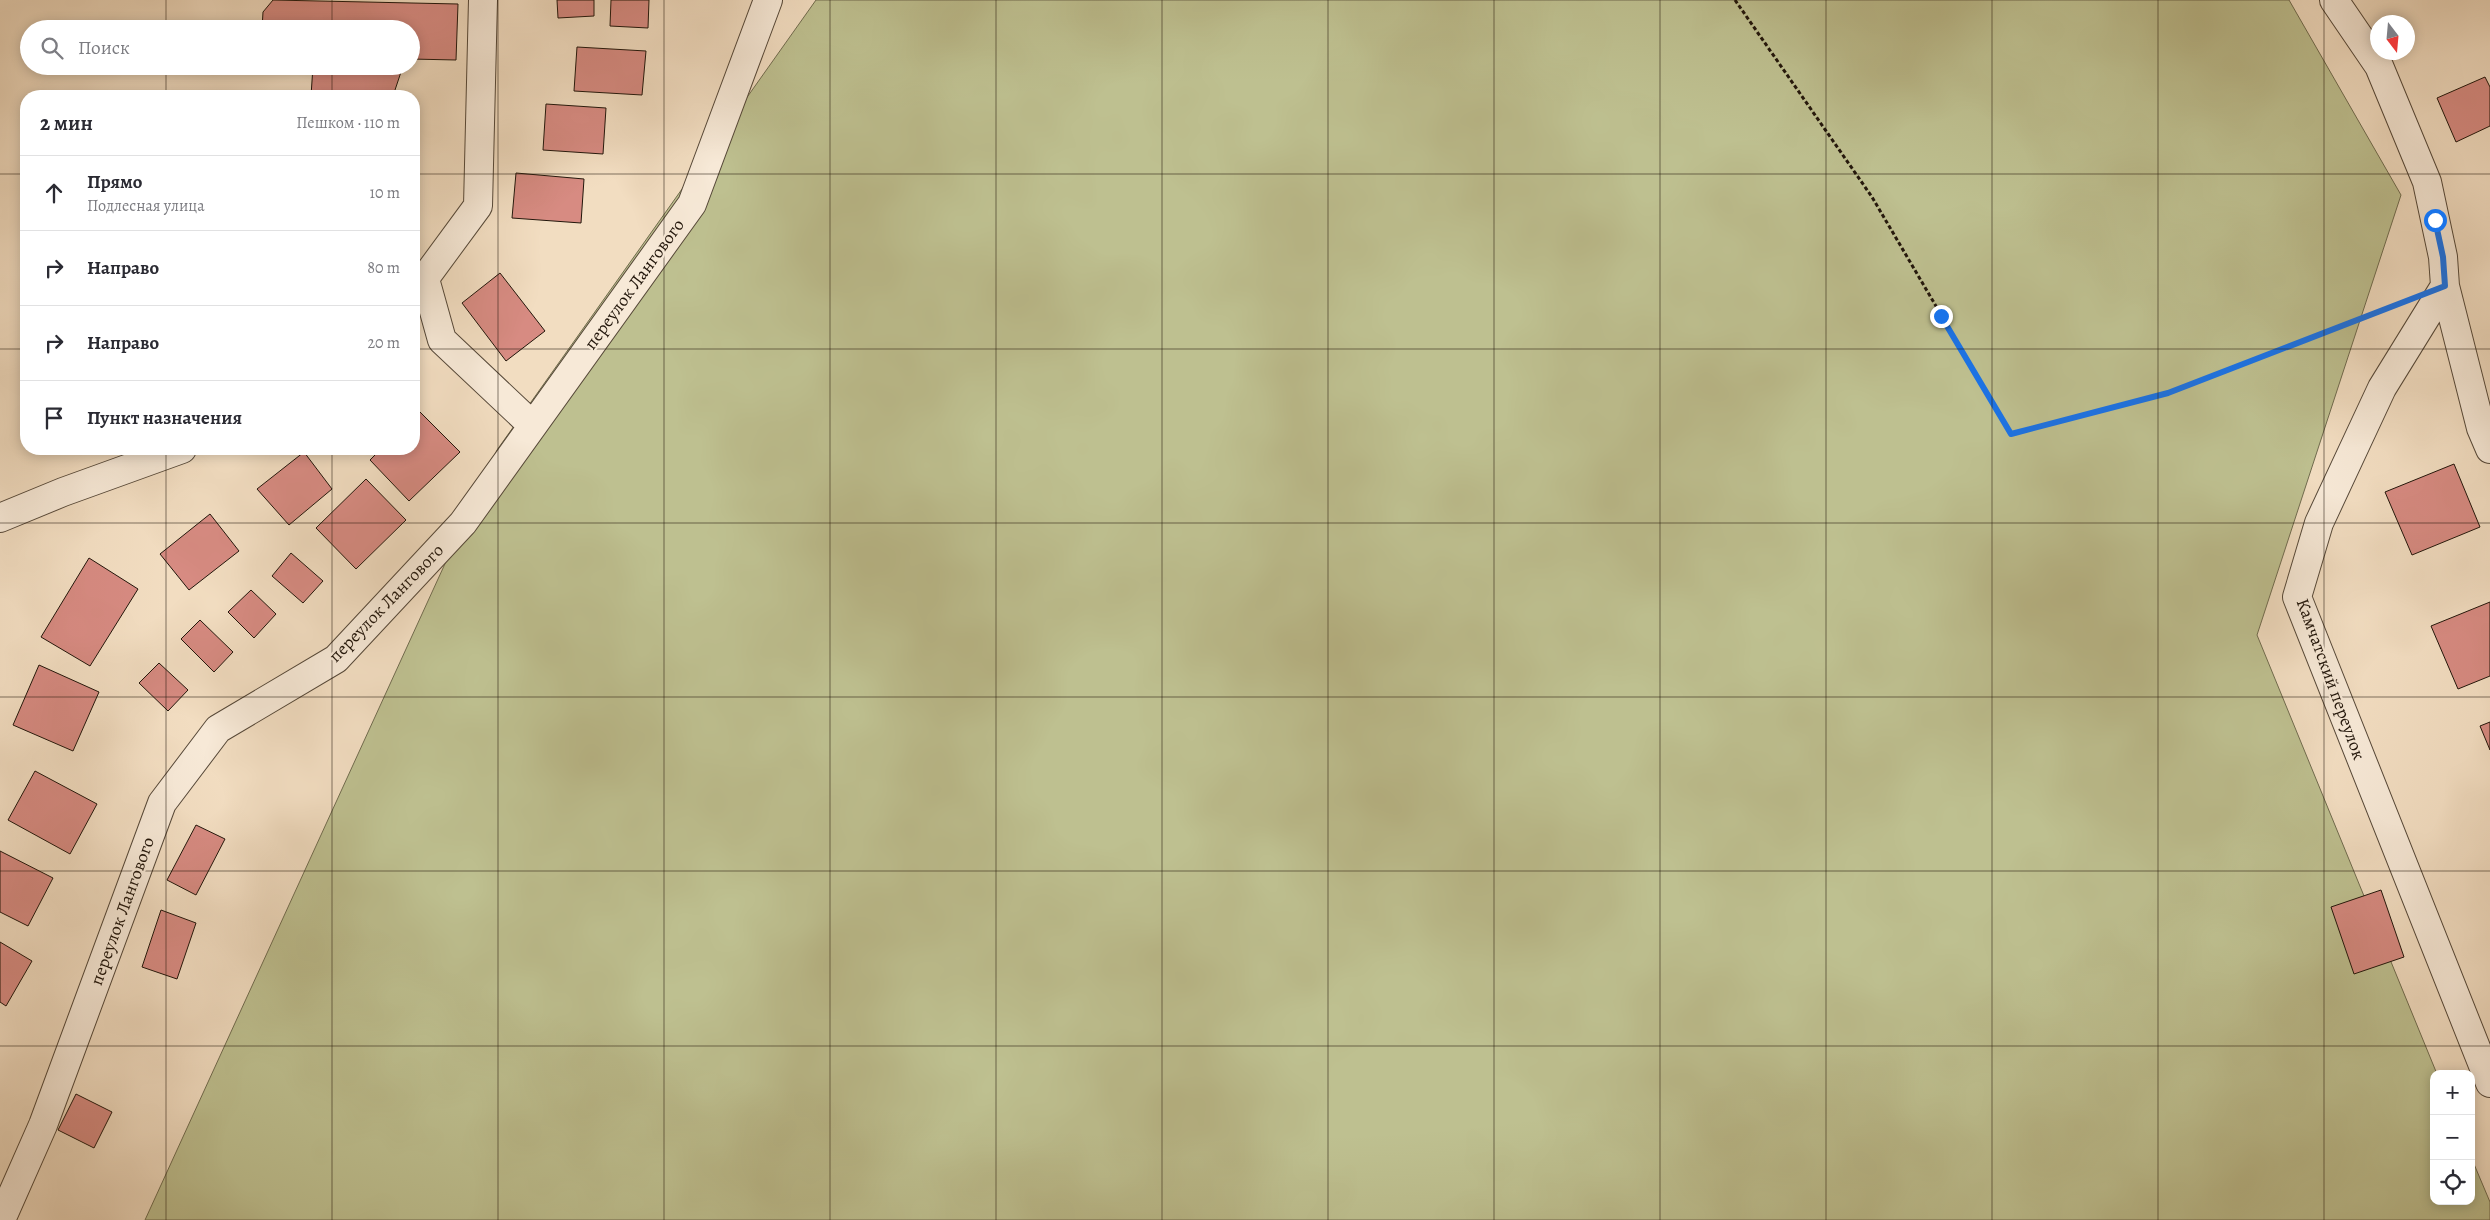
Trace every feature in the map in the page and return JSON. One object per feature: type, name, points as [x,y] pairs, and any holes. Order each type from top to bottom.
[{"type":"street","points":[[420,285],[478,206],[482,0]]},
{"type":"street","name":"переулок Лангового","points":[[1,1220],[43,1125],[162,803],[218,729],[336,659],[463,523],[692,204],[768,0]]},
{"type":"street","points":[[2334,0],[2379,66],[2427,182],[2443,257],[2445,286],[2481,428],[2490,449]]},
{"type":"street","name":"Камчатский переулок","points":[[2445,286],[2382,388],[2319,523],[2297,597],[2490,1083]]},
{"type":"street","points":[[420,288],[442,340],[532,425]]},
{"type":"street","points":[[0,518],[62,492],[165,455]]},
{"type":"path","points":[[1735,0],[1872,198],[2011,434],[2168,393],[2445,286]]},
{"type":"path","points":[[1738,4],[1741,0]]},
{"type":"green space","points":[[816,0],[2289,0],[2401,195],[2257,635],[2435,1070],[2430,1070],[2430,1205],[2475,1205],[2475,1166],[2490,1202],[2490,1220],[145,1220],[497,450]]},
{"type":"building","points":[[273,0],[458,4],[456,60],[420,59],[420,20],[263,20],[263,12]]},
{"type":"building","points":[[557,0],[594,0],[594,16],[558,18]]},
{"type":"building","points":[[611,0],[649,0],[648,28],[610,26]]},
{"type":"building","points":[[577,47],[646,51],[642,95],[574,91]]},
{"type":"building","points":[[312,75],[400,75],[395,90],[311,90]]},
{"type":"building","points":[[2485,77],[2490,87],[2490,126],[2456,142],[2437,98]]},
{"type":"building","points":[[546,104],[606,108],[603,154],[543,150]]},
{"type":"building","points":[[516,173],[584,179],[581,223],[512,218]]},
{"type":"building","points":[[500,273],[545,331],[506,361],[462,303]]},
{"type":"building","points":[[420,412],[460,452],[409,501],[370,460],[375,455],[420,455]]},
{"type":"building","points":[[300,455],[306,455],[332,489],[289,525],[257,489]]},
{"type":"building","points":[[2454,464],[2480,527],[2412,555],[2385,492]]},
{"type":"building","points":[[366,479],[406,520],[356,569],[316,528]]},
{"type":"building","points":[[210,514],[239,551],[189,590],[160,554]]},
{"type":"building","points":[[291,553],[323,581],[303,603],[272,576]]},
{"type":"building","points":[[89,558],[138,589],[90,666],[41,637]]},
{"type":"building","points":[[251,590],[276,614],[254,638],[228,612]]},
{"type":"building","points":[[2490,602],[2490,676],[2458,689],[2431,626]]},
{"type":"building","points":[[200,620],[233,652],[214,672],[181,639]]},
{"type":"building","points":[[159,663],[188,690],[168,711],[139,683]]},
{"type":"building","points":[[39,665],[99,692],[73,751],[13,725]]},
{"type":"building","points":[[2490,722],[2490,750],[2480,726]]},
{"type":"building","points":[[35,771],[97,804],[70,854],[8,820]]},
{"type":"building","points":[[196,825],[225,839],[196,895],[167,880]]},
{"type":"building","points":[[0,851],[53,878],[28,926],[0,912]]},
{"type":"building","points":[[2381,890],[2404,957],[2354,974],[2331,907]]},
{"type":"building","points":[[161,910],[196,923],[177,979],[142,967]]},
{"type":"building","points":[[0,942],[32,961],[6,1006],[0,1002]]},
{"type":"building","points":[[76,1094],[112,1112],[94,1148],[58,1130]]},
{"type":"route","points":[[1941,316],[2011,434],[2168,393],[2445,286],[2443,257],[2435,220]]}]
